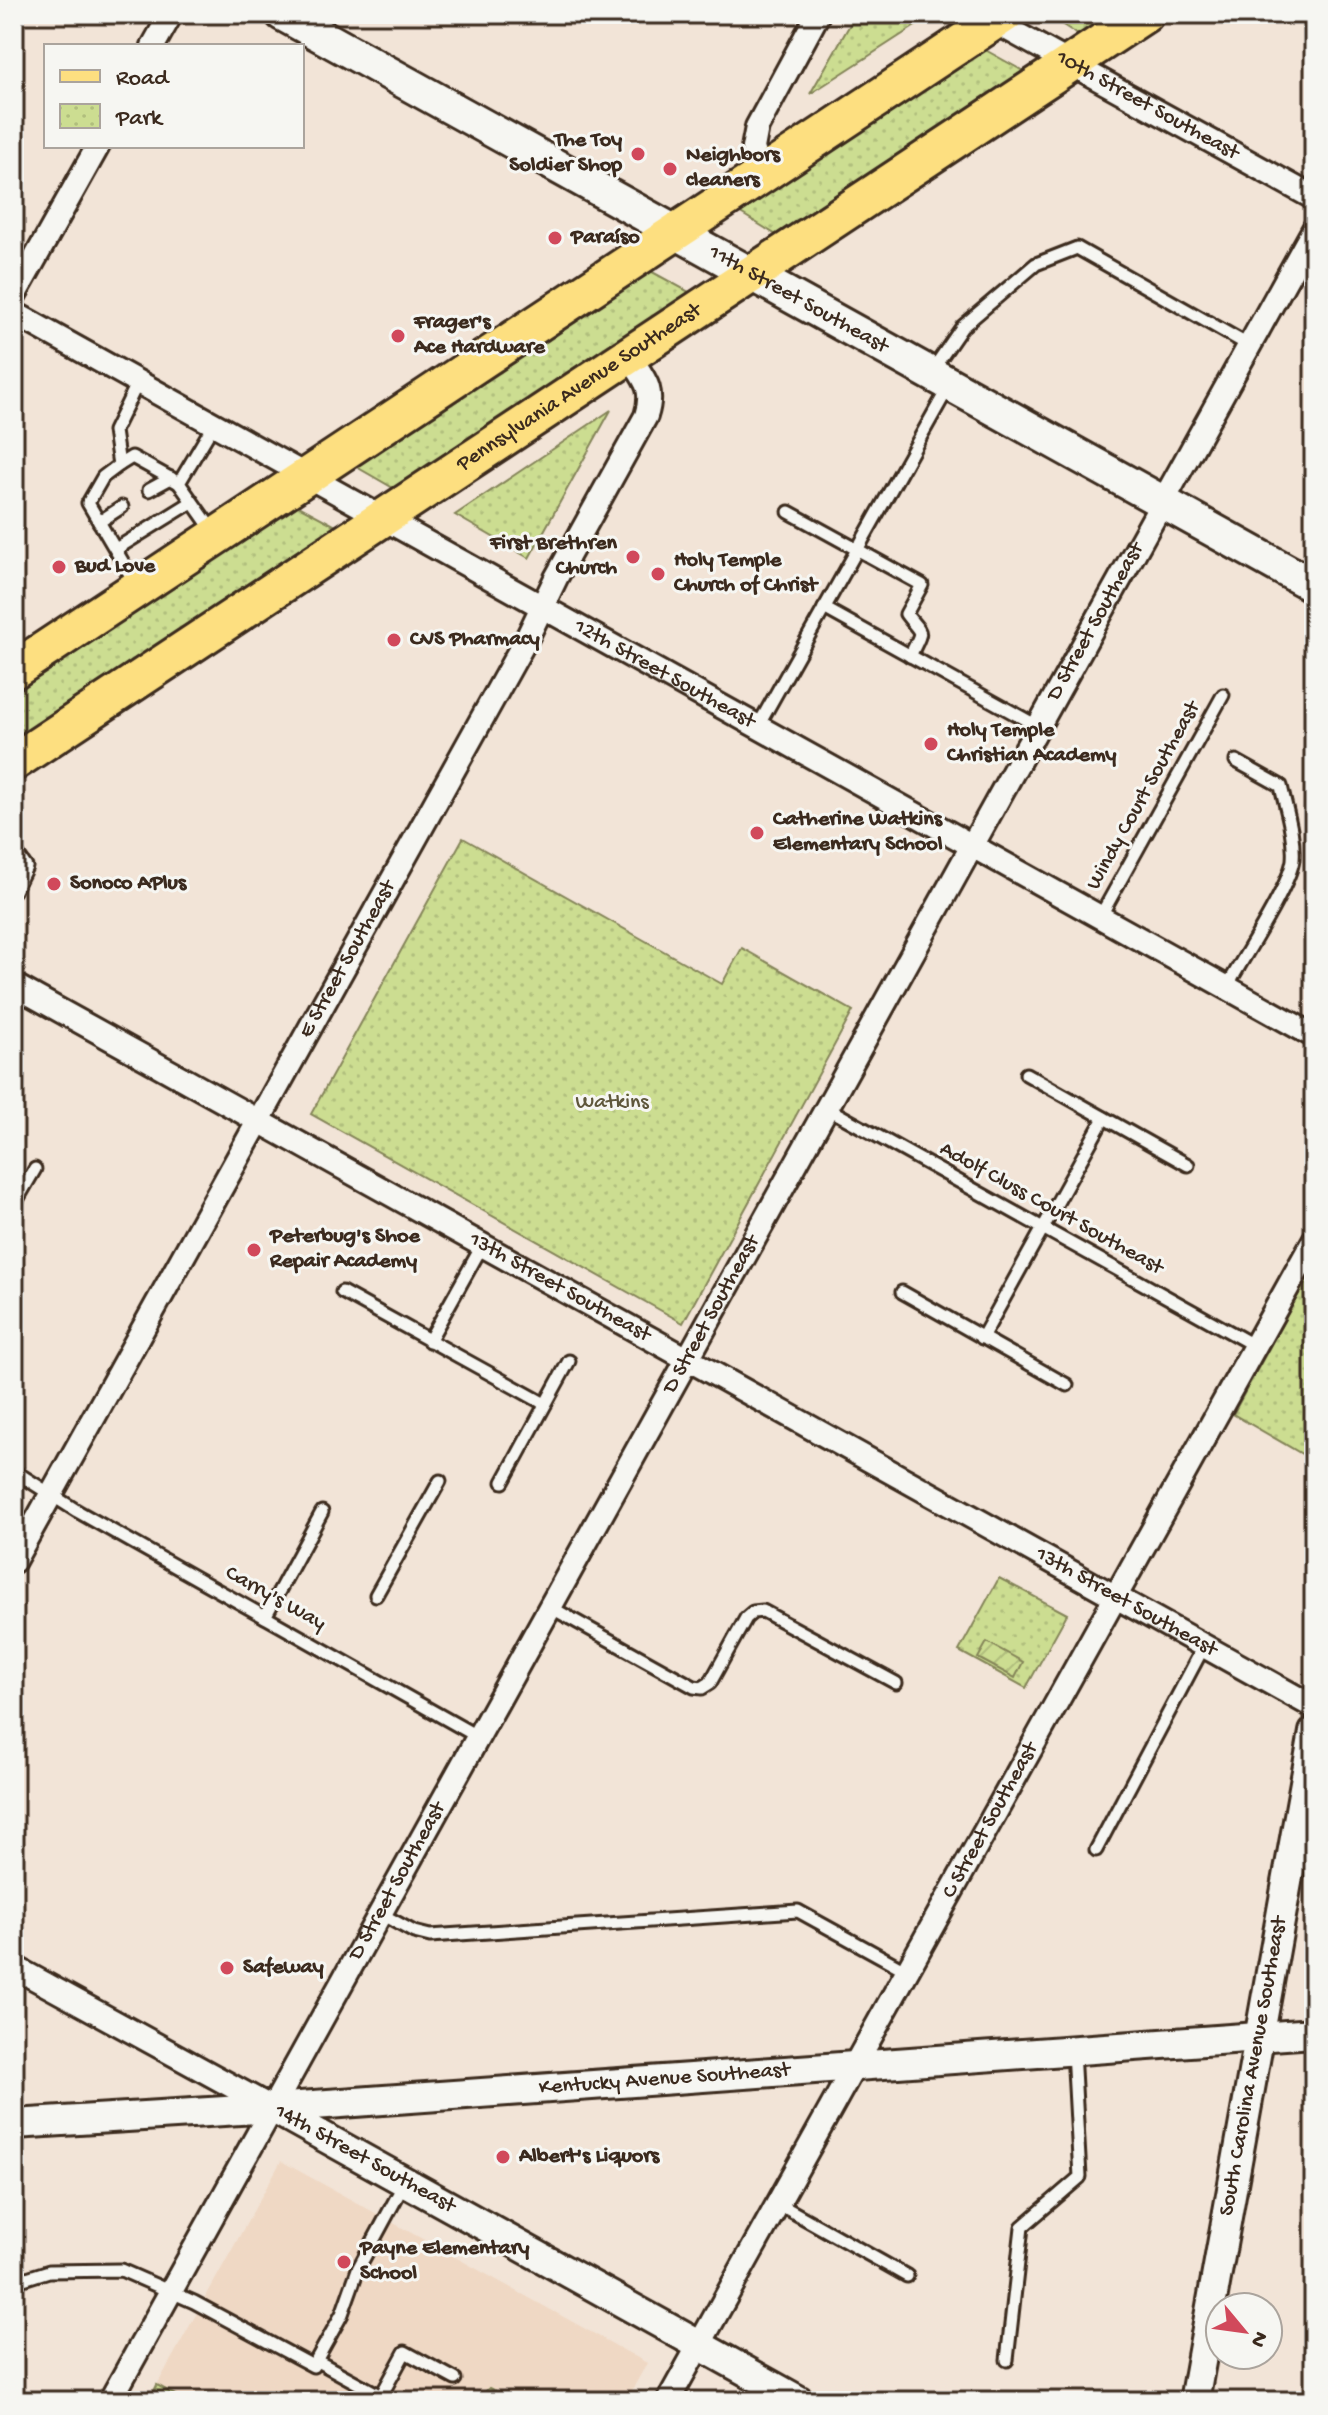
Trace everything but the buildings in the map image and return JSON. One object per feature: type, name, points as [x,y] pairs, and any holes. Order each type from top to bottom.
[{"type":"main road","name":"11th Street Southeast","points":[[282,14],[1314,586]]},
{"type":"main road","name":"Pennsylvania Avenue Southeast","points":[[14,762],[1145,14]]},
{"type":"main road","points":[[14,670],[761,175],[993,16]]},
{"type":"street","points":[[154,44],[171,14]]},
{"type":"street","points":[[761,175],[753,148],[757,127],[818,14]]},
{"type":"street","name":"10th Street Southeast","points":[[993,16],[1070,63],[1314,198]]},
{"type":"street","points":[[14,296],[97,148]]},
{"type":"street","name":"D Street Southeast","points":[[110,2401],[1314,229]]},
{"type":"street","name":"12th Street Southeast","points":[[14,313],[1314,1036]]},
{"type":"street","name":"E Street Southeast","points":[[14,1561],[646,416],[651,396],[649,388],[629,356]]},
{"type":"street","name":"13th Street Southeast","points":[[14,985],[1314,1707]]},
{"type":"street","name":"C Street Southeast","points":[[668,2401],[1314,1240]]},
{"type":"street","name":"South Carolina Avenue Southeast","points":[[1194,2401],[1314,1732]]},
{"type":"street","name":"14th Street Southeast","points":[[14,1967],[800,2401]]},
{"type":"street","name":"Kentucky Avenue Southeast","points":[[14,2124],[1314,2033]]},
{"type":"lane","points":[[758,726],[857,550],[940,379],[948,343],[962,327],[1036,264],[1077,248],[1250,346]]},
{"type":"lane","points":[[119,465],[114,431],[138,382]]},
{"type":"lane","points":[[149,490],[175,480],[214,424]]},
{"type":"lane","points":[[138,587],[88,503],[103,477],[119,465],[132,457],[175,480],[216,535]]},
{"type":"lane","points":[[116,549],[192,502]]},
{"type":"lane","points":[[99,522],[122,507]]},
{"type":"lane","points":[[789,512],[922,585],[906,614],[920,626],[921,634],[910,656]]},
{"type":"lane","points":[[824,608],[1039,727]]},
{"type":"lane","name":"Windy Court Southeast","points":[[1100,917],[1223,695]]},
{"type":"lane","points":[[1227,987],[1286,881],[1293,850],[1281,786],[1236,761]]},
{"type":"lane","points":[[14,891],[26,867],[16,858]]},
{"type":"lane","points":[[1026,1074],[1188,1165]]},
{"type":"lane","name":"Adolf Cluss Court Southeast","points":[[827,1108],[1255,1346]]},
{"type":"lane","points":[[982,1338],[1104,1118]]},
{"type":"lane","points":[[14,1205],[35,1169]]},
{"type":"lane","points":[[429,1341],[482,1246]]},
{"type":"lane","points":[[342,1292],[545,1404]]},
{"type":"lane","points":[[902,1292],[1067,1385]]},
{"type":"lane","points":[[503,1482],[569,1361]]},
{"type":"lane","name":"Carry's Way","points":[[14,1471],[77,1511],[480,1738]]},
{"type":"lane","points":[[376,1595],[440,1481]]},
{"type":"lane","points":[[265,1617],[322,1512]]},
{"type":"lane","points":[[552,1608],[694,1687],[702,1688],[710,1683],[746,1618],[753,1612],[763,1611],[896,1683]]},
{"type":"lane","points":[[1096,1850],[1204,1646]]},
{"type":"lane","points":[[381,1914],[414,1932],[430,1936],[798,1911],[907,1971]]},
{"type":"lane","points":[[1007,2360],[1022,2227],[1080,2177],[1073,2050]]},
{"type":"lane","points":[[14,2282],[49,2271],[109,2269],[132,2273],[313,2366],[342,2314],[358,2269],[405,2182]]},
{"type":"lane","points":[[777,2203],[907,2276]]},
{"type":"lane","points":[[317,2361],[379,2398],[405,2352],[455,2379]]},
{"type":"shaded area","name":"Payne Elementary School","points":[[281,2161],[647,2363],[626,2401],[186,2401],[157,2385]]},
{"type":"green space","points":[[856,14],[918,14],[926,19],[810,94]]},
{"type":"green space","points":[[1046,14],[1113,14],[1080,36]]},
{"type":"green space","points":[[980,47],[1025,72],[778,236],[734,209]]},
{"type":"green space","points":[[645,268],[691,293],[395,489],[348,462]]},
{"type":"green space","points":[[611,410],[529,558],[455,515]]},
{"type":"green space","points":[[291,502],[338,527],[14,740],[14,684]]},
{"type":"green space","name":"Watkins","points":[[463,838],[722,984],[742,948],[853,1011],[683,1323],[311,1114]]},
{"type":"green space","points":[[1314,1266],[1314,1461],[1233,1414]]},
{"type":"green space","points":[[999,1578],[1067,1614],[1026,1688],[959,1651]]},
{"type":"green space","points":[[987,1642],[1023,1662],[1015,1678],[978,1658]]},
{"type":"green space","points":[[157,2385],[186,2401],[149,2401]]},
{"type":"green space","points":[[489,2388],[511,2399],[513,2401],[476,2401]]},
{"type":"place","name":"The Toy Soldier Shop","points":[[638,154]]},
{"type":"place","name":"Neighbors cleaners","points":[[670,169]]},
{"type":"place","name":"Paraíso","points":[[555,238]]},
{"type":"place","name":"Frager's Ace Hardware","points":[[398,336]]},
{"type":"place","name":"First Brethren Church","points":[[633,557]]},
{"type":"place","name":"Bud Love","points":[[59,567]]},
{"type":"place","name":"Holy Temple Church of Christ","points":[[658,574]]},
{"type":"place","name":"CVS Pharmacy","points":[[394,640]]},
{"type":"place","name":"Holy Temple Christian Academy","points":[[931,744]]},
{"type":"place","name":"Catherine Watkins Elementary School","points":[[757,833]]},
{"type":"place","name":"Sonoco APlus","points":[[54,884]]},
{"type":"place","name":"Peterbug's Shoe Repair Academy","points":[[254,1250]]},
{"type":"place","name":"Safeway","points":[[227,1968]]},
{"type":"place","name":"Albert's Liquors","points":[[503,2157]]},
{"type":"place","name":"Payne Elementary School","points":[[344,2262]]}]
